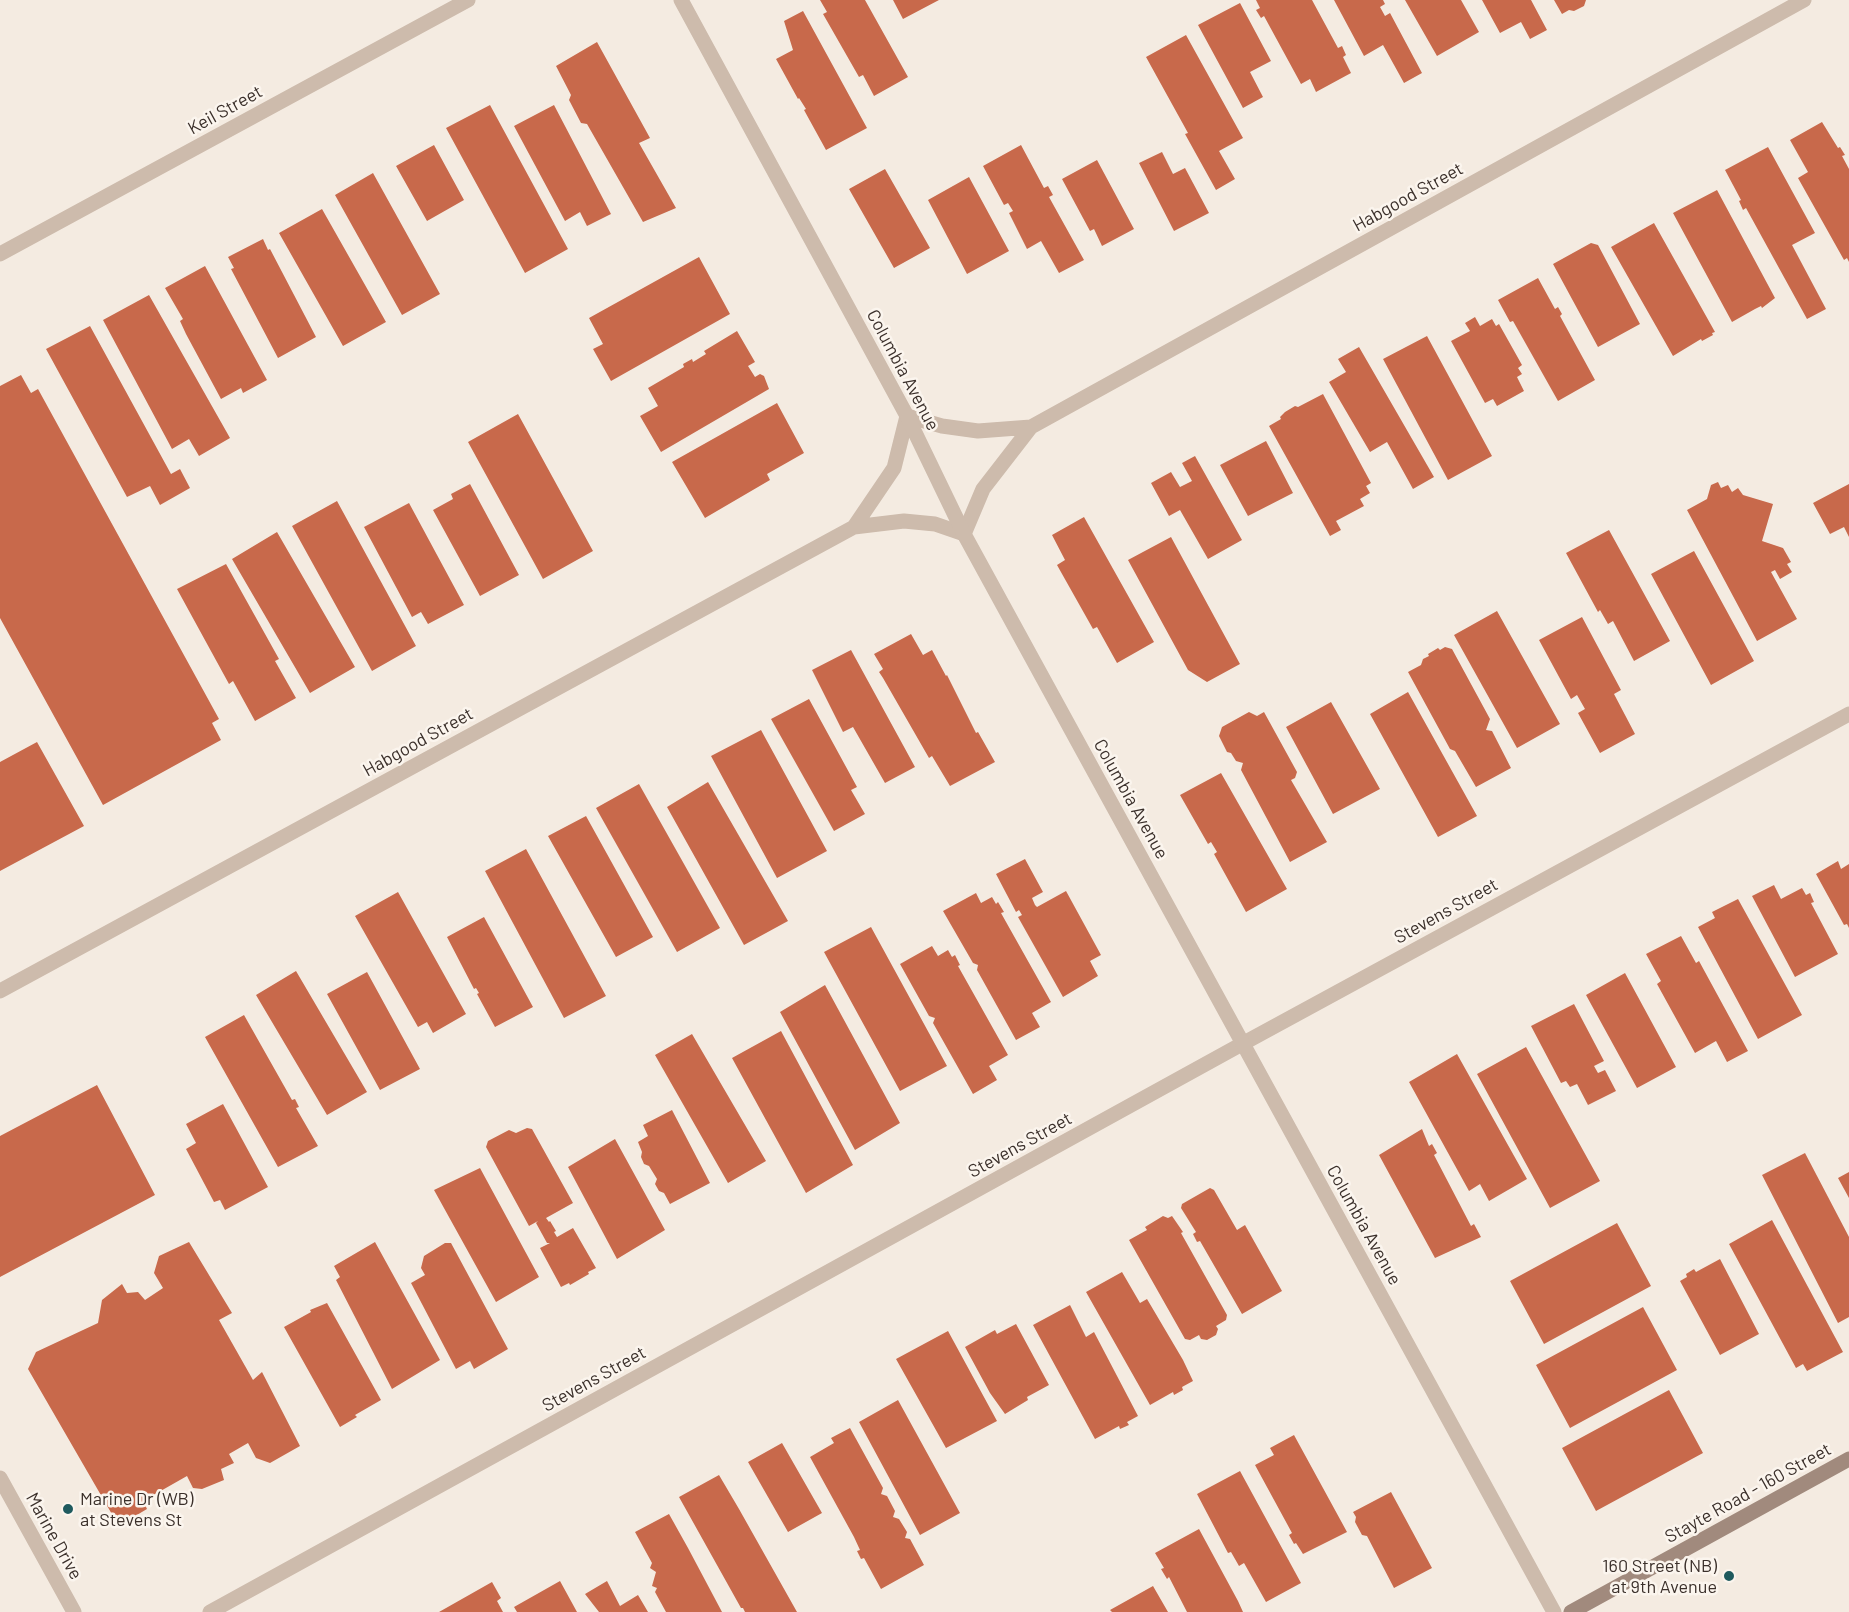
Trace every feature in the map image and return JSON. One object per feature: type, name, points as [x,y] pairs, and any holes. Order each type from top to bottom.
[{"type":"main road","name":"Stayte Road - 160 Street","points":[[1571,1612],[1849,1459]]},
{"type":"street","name":"Keil Street","points":[[0,254],[468,0]]},
{"type":"street","name":"Columbia Avenue","points":[[681,0],[907,416],[964,534],[1554,1612]]},
{"type":"street","name":"Habgood Street","points":[[0,991],[854,527],[904,521],[935,524],[964,534],[983,489],[1031,427],[1804,0]]},
{"type":"street","name":"Habgood Street","points":[[854,527],[894,468],[907,416],[942,426],[978,431],[1031,427]]},
{"type":"street","name":"Stevens Street","points":[[210,1612],[1242,1044],[1849,714]]},
{"type":"street","name":"Marine Drive","points":[[0,1478],[74,1612]]},
{"type":"building","points":[[820,0],[865,0],[908,77],[874,96],[863,75],[859,77],[823,14],[827,12]]},
{"type":"building","points":[[893,0],[939,0],[903,19]]},
{"type":"building","points":[[1256,0],[1312,0],[1338,48],[1342,46],[1346,55],[1343,57],[1351,73],[1316,92],[1310,79],[1301,84],[1264,16],[1261,18],[1256,10],[1260,8]]},
{"type":"building","points":[[1334,0],[1383,0],[1385,4],[1380,7],[1385,16],[1390,13],[1422,73],[1404,83],[1383,45],[1364,56]]},
{"type":"building","points":[[1405,0],[1461,0],[1479,32],[1437,56]]},
{"type":"building","points":[[1482,0],[1531,0],[1547,30],[1530,39],[1521,22],[1500,33]]},
{"type":"building","points":[[1554,0],[1586,0],[1584,6],[1562,14]]},
{"type":"building","points":[[1240,3],[1271,61],[1250,72],[1263,97],[1243,108],[1198,25]]},
{"type":"building","points":[[803,11],[867,128],[826,150],[804,110],[806,109],[776,59],[793,50],[784,21]]},
{"type":"building","points":[[1186,35],[1243,138],[1219,151],[1235,179],[1216,190],[1146,57]]},
{"type":"building","points":[[597,42],[650,138],[639,143],[676,208],[643,222],[587,124],[581,123],[569,100],[571,95],[556,66]]},
{"type":"building","points":[[490,105],[568,249],[525,273],[446,128]]},
{"type":"building","points":[[554,105],[611,214],[587,226],[580,212],[565,221],[514,126]]},
{"type":"building","points":[[1822,122],[1845,155],[1842,156],[1849,169],[1849,262],[1847,258],[1844,260],[1798,178],[1808,172],[1790,140]]},
{"type":"building","points":[[434,145],[464,200],[427,221],[396,166]]},
{"type":"building","points":[[1021,145],[1044,188],[1048,186],[1053,195],[1049,197],[1084,260],[1059,273],[1041,241],[1027,249],[1009,213],[1013,211],[1008,203],[1004,205],[983,166]]},
{"type":"building","points":[[1768,147],[1815,233],[1792,245],[1826,309],[1807,319],[1746,208],[1743,210],[1739,201],[1741,200],[1725,170]]},
{"type":"building","points":[[1162,152],[1173,174],[1185,168],[1209,213],[1174,231],[1139,163]]},
{"type":"building","points":[[1097,160],[1134,229],[1102,246],[1094,229],[1090,231],[1062,179]]},
{"type":"building","points":[[885,169],[930,248],[894,268],[849,189]]},
{"type":"building","points":[[373,173],[440,294],[402,315],[335,195]]},
{"type":"building","points":[[969,177],[1009,251],[967,274],[928,200]]},
{"type":"building","points":[[1717,190],[1775,298],[1762,308],[1761,306],[1732,322],[1673,213]]},
{"type":"building","points":[[322,209],[386,322],[343,346],[279,233]]},
{"type":"building","points":[[1654,223],[1715,332],[1673,356],[1611,247]]},
{"type":"building","points":[[263,239],[316,337],[278,358],[231,269],[234,268],[228,257]]},
{"type":"building","points":[[1591,243],[1598,245],[1640,324],[1598,347],[1553,264]]},
{"type":"building","points":[[699,257],[730,314],[611,381],[593,349],[603,344],[589,318]]},
{"type":"building","points":[[205,266],[267,380],[243,393],[241,388],[221,399],[186,334],[180,321],[183,319],[165,288]]},
{"type":"building","points":[[1538,278],[1555,309],[1558,307],[1562,314],[1560,316],[1595,380],[1558,401],[1513,321],[1510,322],[1498,300]]},
{"type":"building","points":[[149,295],[230,438],[199,456],[189,439],[172,449],[103,320]]},
{"type":"building","points":[[1475,317],[1480,326],[1492,319],[1496,326],[1499,324],[1522,365],[1518,368],[1522,374],[1517,377],[1524,391],[1497,406],[1493,399],[1485,403],[1451,341],[1470,331],[1465,323]]},
{"type":"building","points":[[90,326],[171,474],[180,469],[190,488],[160,505],[150,486],[127,497],[46,349]]},
{"type":"building","points":[[737,331],[755,362],[748,366],[755,377],[760,374],[764,376],[769,389],[661,452],[640,416],[658,406],[648,388],[684,367],[683,364],[692,359],[693,362],[706,354],[704,351]]},
{"type":"building","points":[[1427,336],[1492,456],[1448,480],[1383,359]]},
{"type":"building","points":[[1359,347],[1434,477],[1413,489],[1387,442],[1370,452],[1329,382],[1346,372],[1338,359]]},
{"type":"building","points":[[21,375],[31,393],[38,389],[219,719],[212,723],[221,740],[103,805],[0,618],[0,386]]},
{"type":"building","points":[[1323,394],[1371,483],[1366,486],[1370,493],[1360,499],[1364,506],[1336,521],[1341,530],[1330,536],[1269,426],[1295,406],[1298,407]]},
{"type":"building","points":[[777,403],[804,453],[767,474],[770,480],[705,518],[672,462]]},
{"type":"building","points":[[518,414],[593,551],[543,579],[468,442]]},
{"type":"building","points":[[1266,441],[1293,493],[1248,516],[1220,465]]},
{"type":"building","points":[[1195,456],[1242,540],[1208,559],[1180,510],[1169,516],[1151,483],[1171,472],[1180,487],[1192,481],[1182,463]]},
{"type":"building","points":[[1718,482],[1721,488],[1728,485],[1732,492],[1738,488],[1743,495],[1773,504],[1762,541],[1783,548],[1791,562],[1787,564],[1792,572],[1780,579],[1775,570],[1771,572],[1797,619],[1757,641],[1687,510],[1707,499],[1711,485]]},
{"type":"building","points":[[470,484],[519,575],[480,596],[433,510],[453,499],[451,494]]},
{"type":"building","points":[[1849,484],[1849,537],[1844,527],[1830,534],[1813,503]]},
{"type":"building","points":[[337,501],[416,646],[372,671],[292,526]]},
{"type":"building","points":[[409,503],[464,605],[428,624],[421,612],[412,617],[364,527]]},
{"type":"building","points":[[1084,517],[1154,642],[1117,663],[1097,627],[1093,629],[1057,565],[1065,560],[1052,535]]},
{"type":"building","points":[[1609,530],[1670,641],[1634,661],[1613,621],[1608,624],[1600,610],[1598,612],[1566,553]]},
{"type":"building","points":[[277,532],[355,667],[310,693],[232,559]]},
{"type":"building","points":[[1171,537],[1240,664],[1207,682],[1188,670],[1128,560]]},
{"type":"building","points":[[1694,551],[1754,661],[1711,685],[1651,574]]},
{"type":"building","points":[[226,564],[279,659],[275,661],[296,698],[255,721],[233,681],[229,684],[177,589]]},
{"type":"building","points":[[1497,611],[1560,724],[1517,748],[1454,635]]},
{"type":"building","points":[[1582,617],[1621,690],[1614,694],[1635,734],[1600,753],[1578,713],[1585,709],[1577,695],[1571,699],[1539,640]]},
{"type":"building","points":[[911,634],[923,655],[932,650],[976,733],[978,732],[995,762],[950,786],[932,756],[929,758],[879,672],[883,669],[874,654]]},
{"type":"building","points":[[1445,647],[1452,649],[1490,719],[1486,730],[1492,731],[1511,768],[1476,787],[1455,751],[1450,749],[1408,672],[1421,665],[1423,659],[1429,656],[1428,654]]},
{"type":"building","points":[[851,650],[915,767],[885,783],[853,727],[843,732],[812,670]]},
{"type":"building","points":[[1408,692],[1477,816],[1438,837],[1370,714]]},
{"type":"building","points":[[809,699],[857,787],[851,790],[865,814],[834,831],[771,719]]},
{"type":"building","points":[[1331,702],[1380,789],[1333,814],[1286,727]]},
{"type":"building","points":[[1249,712],[1257,716],[1264,712],[1297,772],[1295,778],[1291,780],[1327,842],[1290,862],[1241,770],[1243,763],[1236,761],[1231,753],[1227,752],[1219,736],[1222,727]]},
{"type":"building","points":[[761,730],[827,851],[777,878],[711,756]]},
{"type":"building","points":[[37,742],[84,826],[0,871],[0,762]]},
{"type":"building","points":[[1221,773],[1287,889],[1246,912],[1214,854],[1217,852],[1211,842],[1208,844],[1180,795]]},
{"type":"building","points":[[708,782],[788,921],[744,945],[667,807]]},
{"type":"building","points":[[639,784],[720,928],[677,952],[596,808]]},
{"type":"building","points":[[586,816],[653,937],[616,957],[548,836]]},
{"type":"building","points":[[526,849],[606,996],[564,1018],[485,871]]},
{"type":"building","points":[[1025,859],[1043,892],[1032,898],[1035,905],[1037,907],[1066,891],[1101,955],[1090,961],[1098,976],[1063,997],[1018,917],[1022,915],[1019,910],[1016,912],[996,874]]},
{"type":"building","points":[[1838,861],[1841,869],[1849,864],[1849,928],[1847,924],[1844,925],[1816,874]]},
{"type":"building","points":[[1774,885],[1781,899],[1802,888],[1806,895],[1810,893],[1814,902],[1811,903],[1838,954],[1795,977],[1752,896]]},
{"type":"building","points":[[398,892],[466,1014],[433,1033],[427,1022],[418,1027],[355,916]]},
{"type":"building","points":[[976,893],[981,903],[992,897],[996,904],[998,902],[1004,912],[1001,913],[1051,1002],[1032,1013],[1040,1027],[1016,1040],[977,970],[978,965],[973,963],[943,911]]},
{"type":"building","points":[[1738,899],[1802,1015],[1758,1039],[1698,927],[1715,918],[1712,912]]},
{"type":"building","points":[[484,917],[533,1007],[495,1027],[477,994],[479,993],[476,988],[474,989],[447,937]]},
{"type":"building","points":[[871,927],[947,1066],[900,1091],[824,952]]},
{"type":"building","points":[[1681,936],[1696,963],[1699,961],[1748,1051],[1727,1062],[1716,1041],[1695,1053],[1657,984],[1661,981],[1646,954]]},
{"type":"building","points":[[932,946],[938,956],[948,950],[952,957],[955,955],[960,965],[958,966],[1008,1055],[989,1066],[997,1080],[973,1094],[933,1023],[935,1018],[929,1016],[900,964]]},
{"type":"building","points":[[296,971],[367,1092],[327,1115],[256,995]]},
{"type":"building","points":[[367,972],[420,1069],[380,1090],[327,994]]},
{"type":"building","points":[[1625,973],[1676,1067],[1637,1088],[1586,995]]},
{"type":"building","points":[[825,985],[900,1123],[855,1150],[780,1012]]},
{"type":"building","points":[[1574,1004],[1604,1061],[1594,1066],[1598,1073],[1605,1070],[1616,1091],[1588,1105],[1577,1084],[1570,1087],[1566,1081],[1561,1083],[1531,1026]]},
{"type":"building","points":[[244,1015],[292,1100],[295,1099],[299,1107],[296,1108],[318,1146],[278,1167],[205,1037]]},
{"type":"building","points":[[781,1031],[853,1165],[806,1193],[732,1058]]},
{"type":"building","points":[[692,1034],[766,1161],[728,1183],[655,1055]]},
{"type":"building","points":[[1526,1047],[1600,1181],[1550,1208],[1477,1074]]},
{"type":"building","points":[[1457,1054],[1527,1179],[1489,1201],[1480,1184],[1469,1191],[1409,1082]]},
{"type":"building","points":[[97,1085],[155,1195],[0,1277],[0,1136]]},
{"type":"building","points":[[223,1104],[268,1187],[225,1210],[220,1200],[214,1202],[186,1149],[196,1143],[186,1124]]},
{"type":"building","points":[[672,1110],[710,1183],[670,1204],[655,1184],[657,1179],[649,1166],[644,1164],[638,1142],[648,1136],[643,1125]]},
{"type":"building","points":[[527,1128],[532,1129],[573,1203],[546,1218],[556,1231],[554,1232],[557,1237],[573,1228],[596,1268],[570,1285],[569,1283],[561,1287],[540,1248],[550,1243],[547,1243],[536,1223],[538,1221],[529,1226],[486,1147],[488,1141],[509,1130],[516,1133]]},
{"type":"building","points":[[1422,1129],[1429,1146],[1432,1144],[1437,1153],[1434,1155],[1471,1226],[1474,1224],[1481,1237],[1435,1258],[1379,1155]]},
{"type":"building","points":[[615,1139],[665,1230],[617,1259],[568,1167]]},
{"type":"building","points":[[1805,1153],[1849,1237],[1849,1317],[1838,1323],[1762,1175]]},
{"type":"building","points":[[480,1168],[539,1277],[496,1302],[434,1190]]},
{"type":"building","points":[[1849,1172],[1849,1198],[1838,1178]]},
{"type":"building","points":[[1210,1188],[1214,1190],[1237,1230],[1245,1225],[1282,1291],[1242,1314],[1200,1241],[1197,1242],[1193,1234],[1196,1232],[1181,1208],[1182,1204]]},
{"type":"building","points":[[1163,1216],[1168,1218],[1172,1216],[1183,1232],[1181,1233],[1227,1315],[1226,1320],[1216,1326],[1218,1329],[1216,1335],[1207,1340],[1201,1339],[1199,1335],[1190,1340],[1185,1339],[1129,1240],[1147,1230],[1145,1227]]},
{"type":"building","points":[[1772,1220],[1843,1352],[1807,1371],[1803,1364],[1796,1368],[1729,1244]]},
{"type":"building","points":[[1617,1223],[1651,1286],[1544,1344],[1510,1281]]},
{"type":"building","points":[[189,1242],[232,1313],[219,1320],[253,1380],[262,1372],[300,1446],[270,1463],[256,1458],[248,1443],[229,1454],[234,1463],[221,1469],[224,1480],[202,1489],[193,1488],[187,1476],[143,1501],[147,1509],[125,1522],[113,1516],[28,1369],[36,1352],[98,1323],[102,1300],[122,1284],[127,1293],[138,1292],[145,1300],[163,1288],[154,1273],[159,1256]]},
{"type":"building","points":[[375,1242],[440,1360],[392,1389],[336,1280],[340,1277],[334,1266]]},
{"type":"building","points":[[445,1243],[451,1243],[508,1349],[474,1369],[470,1361],[456,1369],[411,1283],[425,1275],[421,1268],[424,1256]]},
{"type":"building","points":[[1720,1259],[1759,1334],[1720,1355],[1680,1281],[1694,1269],[1696,1272]]},
{"type":"building","points":[[1122,1272],[1140,1303],[1147,1299],[1193,1381],[1182,1387],[1183,1390],[1174,1395],[1173,1392],[1150,1405],[1086,1292]]},
{"type":"building","points":[[327,1303],[381,1400],[340,1427],[284,1327],[311,1312],[310,1310]]},
{"type":"building","points":[[1070,1305],[1086,1337],[1094,1332],[1138,1416],[1127,1422],[1129,1425],[1120,1429],[1119,1426],[1095,1439],[1033,1325]]},
{"type":"building","points":[[1643,1307],[1677,1370],[1570,1428],[1536,1365]]},
{"type":"building","points":[[1016,1324],[1049,1385],[1027,1397],[1028,1400],[1005,1414],[990,1393],[965,1347],[995,1330],[997,1334]]},
{"type":"building","points":[[948,1331],[997,1421],[946,1448],[896,1359]]},
{"type":"building","points":[[1669,1390],[1703,1453],[1596,1511],[1562,1448]]},
{"type":"building","points":[[898,1400],[960,1513],[920,1535],[859,1422]]},
{"type":"building","points":[[850,1428],[883,1488],[881,1494],[887,1496],[895,1511],[893,1517],[899,1519],[907,1532],[905,1538],[910,1539],[924,1565],[881,1589],[864,1558],[861,1559],[854,1537],[810,1457],[834,1443],[831,1438]]},
{"type":"building","points":[[1294,1435],[1347,1532],[1303,1554],[1289,1535],[1292,1533],[1255,1465],[1274,1455],[1270,1448]]},
{"type":"building","points":[[782,1443],[822,1513],[788,1532],[748,1462]]},
{"type":"building","points":[[1240,1471],[1301,1583],[1266,1602],[1244,1563],[1239,1566],[1231,1552],[1228,1553],[1197,1494]]},
{"type":"building","points":[[719,1475],[797,1612],[745,1612],[741,1608],[679,1497]]},
{"type":"building","points":[[1391,1492],[1432,1568],[1394,1588],[1367,1536],[1362,1535],[1353,1512]]},
{"type":"building","points":[[669,1514],[722,1612],[666,1612],[655,1592],[657,1588],[652,1586],[656,1572],[650,1568],[652,1563],[635,1532]]},
{"type":"building","points":[[1199,1529],[1243,1612],[1187,1612],[1169,1577],[1167,1579],[1161,1569],[1164,1568],[1155,1553]]},
{"type":"building","points":[[560,1581],[577,1612],[517,1612],[514,1607]]},
{"type":"building","points":[[607,1581],[620,1606],[638,1595],[648,1612],[599,1612],[585,1594]]},
{"type":"building","points":[[492,1582],[501,1598],[497,1601],[503,1612],[439,1612]]},
{"type":"building","points":[[1153,1586],[1168,1612],[1112,1612],[1110,1610]]},
{"type":"place","name":"Marine Dr (WB) at Stevens St","points":[[68,1509]]},
{"type":"place","name":"160 Street (NB) at 9th Avenue","points":[[1729,1576]]}]
